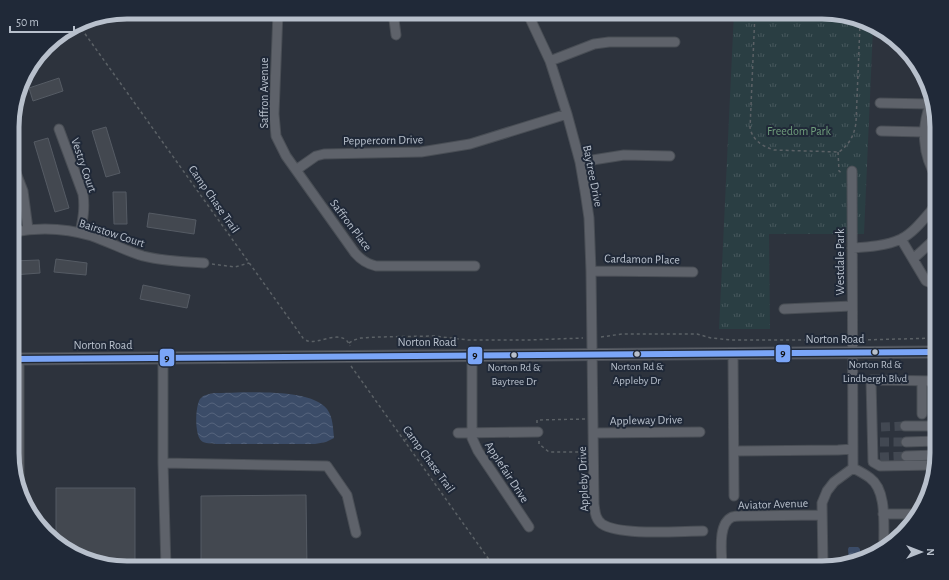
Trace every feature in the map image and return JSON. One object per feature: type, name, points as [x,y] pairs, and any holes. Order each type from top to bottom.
[{"type":"main road","name":"Norton Road","points":[[19,359],[930,352]]},
{"type":"street","name":"Saffron Avenue","points":[[278,19],[276,136],[280,146],[296,170]]},
{"type":"street","points":[[394,19],[396,35]]},
{"type":"street","name":"Baytree Drive","points":[[530,19],[550,61],[567,114],[580,162],[589,218],[592,270],[593,354]]},
{"type":"street","points":[[550,61],[594,44],[621,41],[675,42]]},
{"type":"street","points":[[880,103],[927,103]]},
{"type":"street","points":[[929,112],[924,132],[925,147],[930,164]]},
{"type":"street","name":"Peppercorn Drive","points":[[296,170],[316,156],[324,154],[421,152],[470,144],[567,114]]},
{"type":"street","name":"Vestry Court","points":[[59,129],[84,199],[84,214],[80,233]]},
{"type":"street","points":[[881,131],[924,132]]},
{"type":"street","points":[[580,162],[624,155],[670,156]]},
{"type":"street","name":"Saffron Place","points":[[296,170],[355,253],[360,259],[368,264],[384,266],[475,266]]},
{"type":"street","name":"Westdale Park","points":[[852,171],[853,468]]},
{"type":"street","points":[[19,180],[24,192],[28,229]]},
{"type":"street","points":[[852,248],[878,246],[901,239],[930,211]]},
{"type":"street","name":"Bairstow Court","points":[[19,231],[28,229],[47,229],[80,233],[92,236],[143,256],[168,261],[204,263]]},
{"type":"street","points":[[901,239],[926,280],[930,282]]},
{"type":"street","points":[[913,259],[930,243]]},
{"type":"street","name":"Cardamon Place","points":[[592,270],[693,272]]},
{"type":"street","points":[[784,309],[852,306]]},
{"type":"street","points":[[733,353],[734,496]]},
{"type":"street","name":"Appleby Drive","points":[[593,354],[594,504],[596,515],[602,524],[626,531],[703,531]]},
{"type":"street","name":"Applefair Drive","points":[[472,355],[472,438],[478,451],[529,527]]},
{"type":"street","points":[[164,358],[163,463],[166,561]]},
{"type":"street","points":[[929,465],[880,466],[873,462],[876,457],[876,427],[871,380],[930,381]]},
{"type":"street","points":[[922,381],[922,414]]},
{"type":"street","points":[[905,426],[930,426]]},
{"type":"street","points":[[458,434],[538,432]]},
{"type":"street","name":"Appleway Drive","points":[[593,433],[700,432]]},
{"type":"street","points":[[906,442],[930,441]]},
{"type":"street","points":[[734,451],[853,449]]},
{"type":"street","points":[[906,456],[930,455]]},
{"type":"street","points":[[163,463],[327,466],[347,495],[356,533]]},
{"type":"street","points":[[824,561],[822,503],[827,491],[834,482],[853,468],[870,478],[879,488],[883,514],[884,541]]},
{"type":"street","points":[[883,514],[911,514]]},
{"type":"street","name":"Aviator Avenue","points":[[722,561],[722,533],[725,524],[732,518],[742,516],[822,515]]},
{"type":"path","points":[[755,19],[750,128],[752,136],[757,142],[764,147],[774,150],[838,152],[845,147],[852,138],[854,132],[860,26]]},
{"type":"path","name":"Camp Chase Trail","points":[[82,29],[303,338],[308,342],[329,338],[342,338],[349,343]]},
{"type":"path","points":[[838,152],[840,171],[852,182]]},
{"type":"path","points":[[204,263],[235,267],[248,263]]},
{"type":"path","points":[[350,350],[349,343],[361,338],[377,337],[440,336],[468,340],[528,340],[593,338],[622,334],[697,334],[711,338],[732,340],[930,338]]},
{"type":"path","name":"Camp Chase Trail","points":[[350,364],[490,561]]},
{"type":"path","points":[[537,420],[593,419]]},
{"type":"path","points":[[404,440],[413,434]]},
{"type":"path","points":[[539,444],[550,452],[581,452]]},
{"type":"green space","name":"Freedom Park","points":[[734,19],[836,20],[870,30],[873,32],[864,234],[769,234],[770,329],[719,329]]},
{"type":"water","points":[[257,392],[291,394],[306,397],[318,402],[327,409],[332,419],[334,438],[326,442],[315,444],[205,443],[198,435],[196,415],[198,403],[201,398],[214,393]]},
{"type":"water","points":[[849,547],[858,547],[860,549],[860,554],[849,557]]},
{"type":"building","points":[[59,78],[63,91],[33,101],[29,88]]},
{"type":"building","points":[[106,127],[120,173],[106,177],[92,131]]},
{"type":"building","points":[[48,138],[69,208],[55,212],[34,142]]},
{"type":"building","points":[[113,192],[126,192],[127,224],[114,224]]},
{"type":"building","points":[[149,213],[196,220],[194,234],[147,227]]},
{"type":"building","points":[[56,259],[87,263],[86,275],[54,272]]},
{"type":"building","points":[[39,260],[40,273],[19,275],[19,261]]},
{"type":"building","points":[[143,285],[190,295],[187,308],[140,299]]},
{"type":"building","points":[[56,488],[135,488],[135,561],[113,560],[86,553],[67,543],[56,534]]},
{"type":"building","points":[[306,495],[307,561],[201,561],[201,496]]},
{"type":"tunnel","points":[[881,427],[905,426]]},
{"type":"tunnel","points":[[880,442],[906,442]]},
{"type":"tunnel","points":[[880,457],[906,456]]},
{"type":"transit line","name":"9","points":[[19,359],[930,352]]},
{"type":"place","name":"Norton Rd & Lindbergh Blvd","points":[[875,352]]},
{"type":"place","name":"Norton Rd & Appleby Dr","points":[[637,354]]},
{"type":"place","name":"Norton Rd & Baytree Dr","points":[[514,355]]}]
